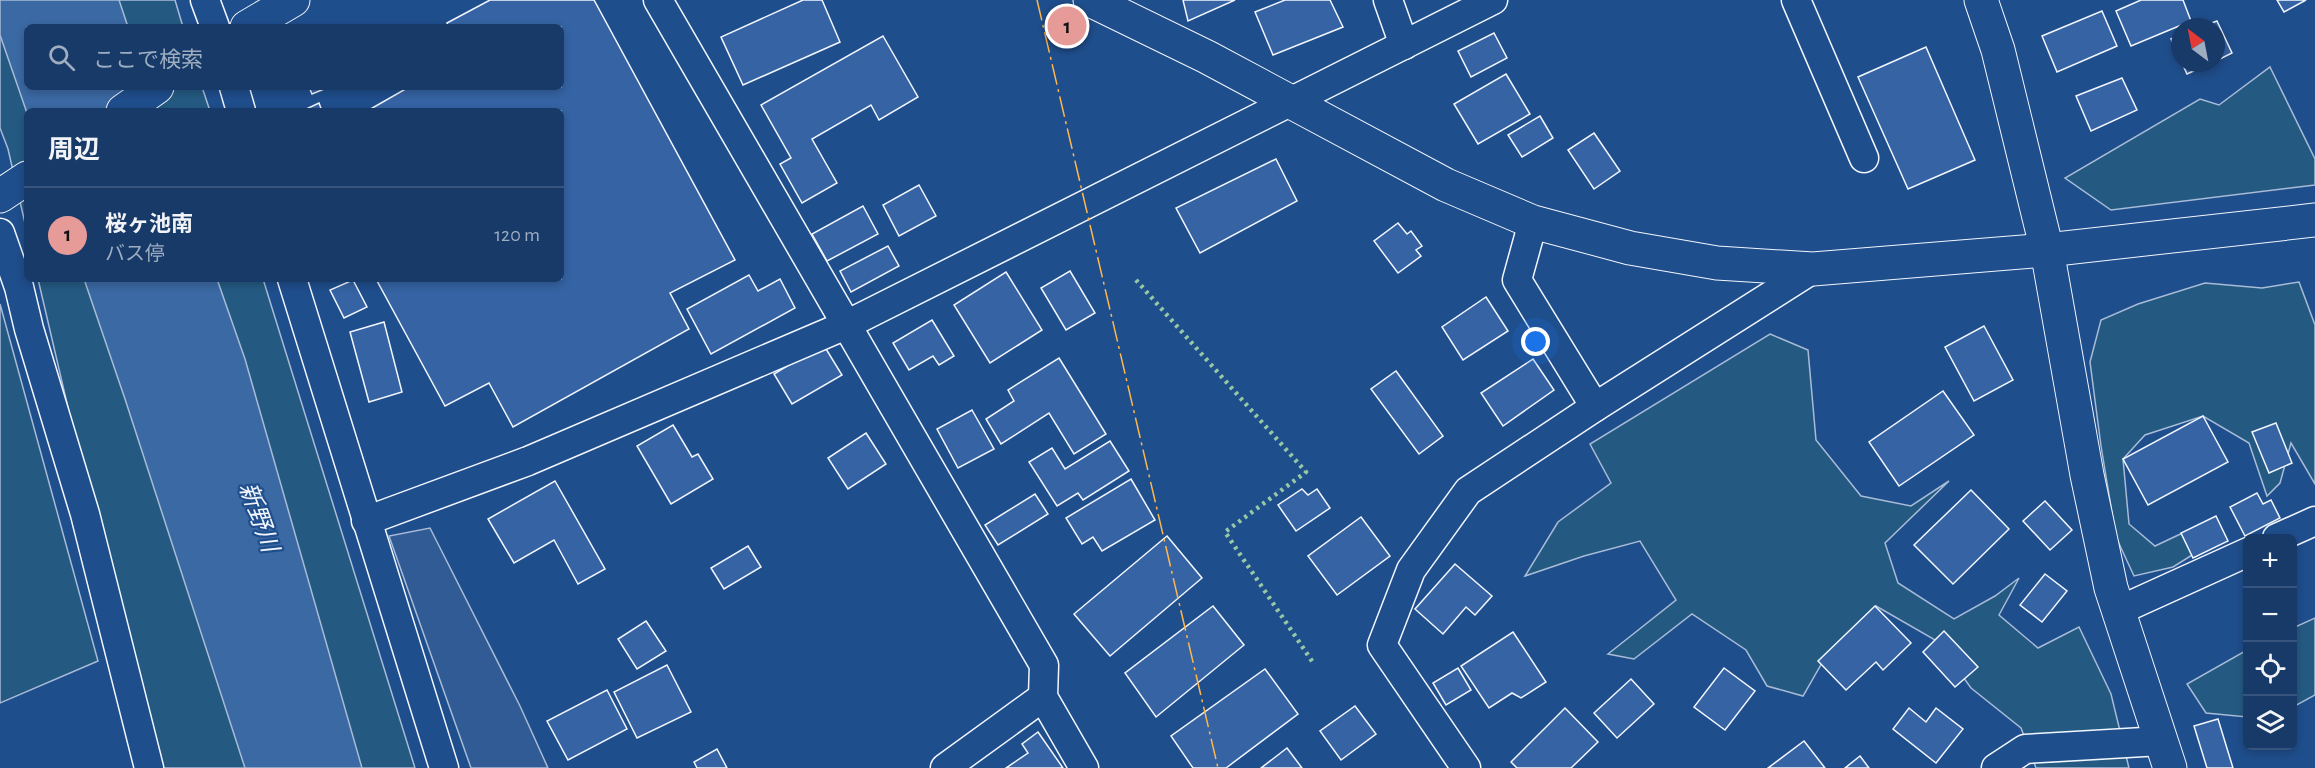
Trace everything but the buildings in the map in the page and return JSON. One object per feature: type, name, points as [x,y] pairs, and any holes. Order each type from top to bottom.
[{"type":"street","points":[[205,0],[213,24]]},
{"type":"street","points":[[252,24],[294,0]]},
{"type":"street","points":[[658,0],[1044,665],[1043,697],[1084,768]]},
{"type":"street","points":[[1090,0],[1207,57],[1446,185],[1533,222],[1630,248],[1706,261],[1813,269],[2047,250],[2315,220]]},
{"type":"street","points":[[1388,0],[1404,45]]},
{"type":"street","points":[[366,521],[528,461],[846,325],[1492,0]]},
{"type":"street","points":[[1796,0],[1864,158]]},
{"type":"street","points":[[1982,0],[1998,50],[2047,250],[2087,475],[2111,588],[2165,754],[2025,749],[1996,768]]},
{"type":"street","points":[[127,108],[153,90]]},
{"type":"street","points":[[235,90],[240,108]]},
{"type":"street","points":[[1533,222],[1517,280],[1595,407]]},
{"type":"street","points":[[0,233],[19,287],[29,329],[85,514],[149,768]]},
{"type":"street","points":[[1466,768],[1382,645],[1411,570],[1468,491],[1595,407],[1813,269]]},
{"type":"street","points":[[293,282],[444,768]]},
{"type":"street","points":[[2286,534],[2315,521]]},
{"type":"street","points":[[2118,611],[2243,554]]},
{"type":"street","points":[[945,768],[1043,697]]},
{"type":"shaded area","points":[[0,0],[175,0],[182,24],[24,24],[24,90],[203,90],[209,108],[24,108],[24,219],[8,149],[0,128]]},
{"type":"shaded area","points":[[2270,67],[2315,159],[2315,185],[2111,210],[2065,178],[2200,99],[2219,105]]},
{"type":"shaded area","points":[[39,282],[264,282],[415,768],[152,768]]},
{"type":"shaded area","points":[[2299,282],[2315,325],[2315,484],[2291,443],[2280,483],[2267,496],[2249,443],[2203,416],[2145,435],[2123,459],[2129,524],[2155,546],[2191,529],[2205,547],[2173,567],[2134,576],[2116,537],[2090,362],[2101,320],[2138,304],[2205,283],[2262,288]]},
{"type":"shaded area","points":[[0,304],[98,661],[0,703]]},
{"type":"shaded area","points":[[1770,334],[1808,350],[1816,440],[1861,496],[1911,506],[1949,481],[1885,543],[1898,583],[1954,619],[1995,596],[2019,578],[1999,615],[2038,648],[2079,627],[2111,694],[2129,768],[2036,768],[2021,728],[1971,688],[1937,641],[1876,606],[1822,663],[1803,696],[1767,686],[1746,650],[1692,614],[1634,659],[1608,654],[1676,600],[1640,541],[1584,556],[1525,576],[1558,522],[1611,483],[1590,444]]},
{"type":"shaded area","points":[[430,528],[520,706],[548,768],[471,768],[389,536]]},
{"type":"shaded area","points":[[2315,618],[2315,695],[2297,705],[2297,642],[2297,626]]},
{"type":"shaded area","points":[[2243,652],[2243,717],[2206,713],[2187,684]]},
{"type":"water","points":[[0,0],[119,0],[127,24],[24,24],[24,90],[150,90],[157,108],[25,108],[0,35]]},
{"type":"water","name":"新野川","points":[[85,282],[218,282],[245,359],[362,768],[245,768]]},
{"type":"hedge","points":[[1136,280],[1306,472],[1225,532],[1314,664]]},
{"type":"power","points":[[1037,0],[1218,768]]},
{"type":"place","name":"桜ヶ池南","points":[[1067,26]]}]
